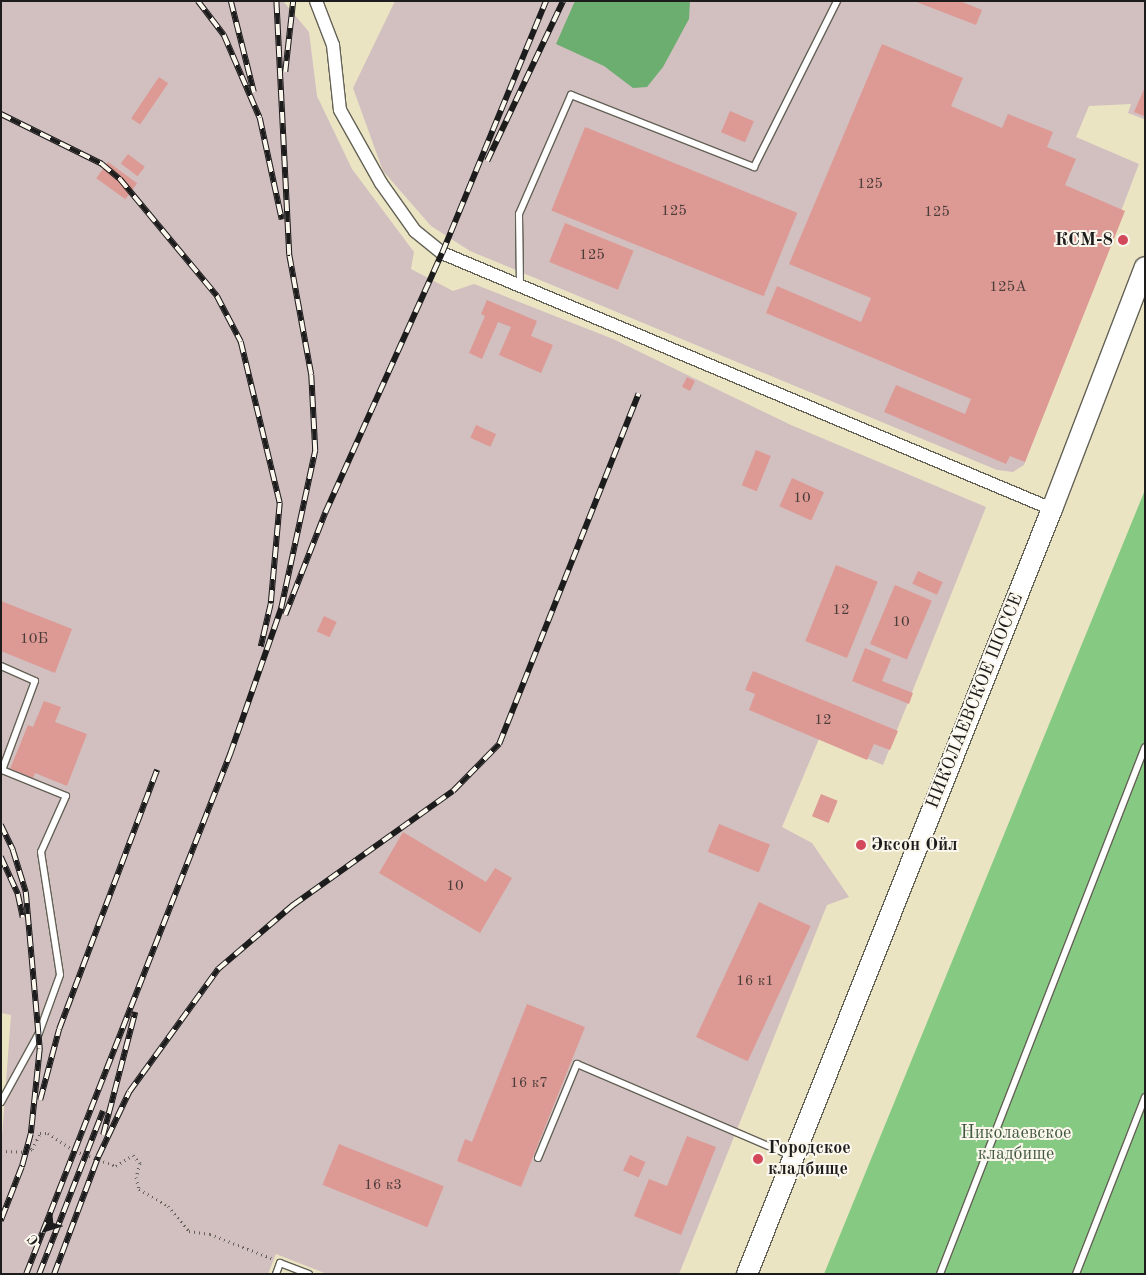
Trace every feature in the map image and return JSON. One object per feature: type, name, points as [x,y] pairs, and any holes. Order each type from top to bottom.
[{"type":"main road","name":"НИКОЛАЕВСКОЕ ШОССЕ","points":[[747,1274],[1052,509],[1145,267]]},
{"type":"street","points":[[316,1],[333,45],[340,110],[387,191],[415,230],[442,253],[1052,509]]},
{"type":"lane","points":[[520,286],[519,214],[571,94],[754,167],[837,1]]},
{"type":"lane","points":[[1,666],[35,681],[2,770],[66,796],[41,852],[60,975],[39,1033],[1,1102]]},
{"type":"lane","points":[[940,1274],[1145,747]]},
{"type":"lane","points":[[538,1158],[577,1064],[793,1157]]},
{"type":"lane","points":[[1076,1274],[1145,1097]]},
{"type":"lane","points":[[276,1274],[280,1262],[309,1274]]},
{"type":"path","points":[[1,1151],[26,1152],[32,1149],[40,1133],[48,1133],[75,1151],[116,1166],[132,1155],[140,1163],[136,1177],[139,1189],[168,1206],[189,1231],[226,1240],[280,1262]]},
{"type":"shaded area","points":[[1,1],[283,1],[309,32],[317,96],[352,169],[414,252],[411,269],[453,291],[474,284],[613,339],[791,425],[986,507],[883,765],[819,739],[782,827],[812,843],[849,897],[827,905],[679,1274],[327,1274],[276,1254],[268,1274],[1,1274],[1,1150],[11,1015],[1,1013]]},
{"type":"shaded area","points":[[395,1],[1145,1],[1144,119],[1128,113],[1131,104],[1089,106],[1076,137],[1139,164],[1024,465],[1013,472],[997,470],[470,251],[431,226],[383,171],[353,88]]},
{"type":"green space","points":[[575,1],[690,1],[689,19],[663,67],[647,87],[633,88],[604,66],[556,44]]},
{"type":"green space","name":"Николаевское кладбище","points":[[1145,490],[1145,1274],[824,1274]]},
{"type":"building","points":[[914,1],[960,1],[982,10],[976,25]]},
{"type":"building","points":[[882,44],[963,78],[951,106],[1002,128],[1008,114],[1053,132],[1047,147],[1076,159],[1065,185],[1125,211],[1025,462],[1010,456],[1006,464],[884,412],[896,385],[965,414],[971,399],[766,313],[777,286],[861,322],[871,298],[789,264]]},
{"type":"building","points":[[159,77],[168,83],[140,125],[131,118]]},
{"type":"building","points":[[1145,87],[1145,115],[1144,116],[1134,112]]},
{"type":"building","points":[[730,111],[754,121],[745,142],[721,132]]},
{"type":"building","points":[[585,127],[797,213],[764,296],[551,210]]},
{"type":"building","points":[[128,154],[145,167],[138,176],[121,164]]},
{"type":"building","points":[[108,162],[137,183],[125,199],[96,178]]},
{"type":"building","points":[[565,223],[634,251],[618,290],[549,262]]},
{"type":"building","points":[[487,300],[537,321],[531,336],[553,345],[541,373],[499,355],[511,327],[498,322],[482,359],[469,353],[485,316],[481,314]]},
{"type":"building","points":[[687,377],[695,381],[690,391],[682,387]]},
{"type":"building","points":[[476,425],[496,434],[490,447],[470,438]]},
{"type":"building","points":[[756,450],[771,456],[757,491],[742,485]]},
{"type":"building","points":[[792,478],[824,492],[811,521],[779,506]]},
{"type":"building","points":[[836,565],[878,582],[847,658],[805,641]]},
{"type":"building","points":[[918,571],[943,582],[937,595],[912,584]]},
{"type":"building","points":[[895,585],[932,601],[907,660],[870,644]]},
{"type":"building","points":[[1,601],[72,629],[55,673],[1,651]]},
{"type":"building","points":[[324,616],[337,622],[330,637],[317,631]]},
{"type":"building","points":[[865,648],[891,659],[882,681],[913,693],[909,704],[852,681]]},
{"type":"building","points":[[753,671],[898,731],[890,750],[874,744],[867,760],[749,710],[755,694],[745,690]]},
{"type":"building","points":[[44,701],[61,707],[55,722],[87,734],[67,786],[35,773],[33,778],[10,769],[28,725],[33,727]]},
{"type":"building","points":[[821,794],[838,801],[829,823],[812,816]]},
{"type":"building","points":[[719,824],[770,845],[759,872],[708,852]]},
{"type":"building","points":[[403,832],[486,882],[495,868],[512,878],[480,933],[379,873]]},
{"type":"building","points":[[759,902],[811,926],[748,1061],[696,1037]]},
{"type":"building","points":[[527,1004],[585,1027],[521,1187],[457,1161],[465,1139],[472,1142]]},
{"type":"building","points":[[687,1136],[716,1147],[681,1235],[634,1216],[649,1179],[667,1186]]},
{"type":"building","points":[[339,1144],[444,1186],[427,1227],[323,1185]]},
{"type":"building","points":[[630,1155],[646,1162],[639,1177],[623,1171]]},
{"type":"railway","points":[[198,1],[224,35],[260,118],[282,220]]},
{"type":"railway","points":[[231,1],[254,92]]},
{"type":"railway","points":[[26,1274],[230,754],[281,608],[315,451],[311,375],[289,255],[276,1]]},
{"type":"railway","points":[[285,72],[293,1]]},
{"type":"railway","points":[[285,615],[325,513],[442,253],[546,1]]},
{"type":"railway","points":[[487,161],[563,1]]},
{"type":"railway","points":[[1,114],[102,164],[120,179],[217,296],[241,342],[280,503],[271,604],[261,647]]},
{"type":"railway","points":[[54,1274],[98,1157],[129,1092],[218,969],[293,905],[453,791],[499,744],[638,394]]},
{"type":"railway","points":[[40,1100],[59,1029],[157,770]]},
{"type":"railway","points":[[1,825],[13,850],[26,892],[40,1049],[31,1134],[22,1167],[1,1221]]},
{"type":"railway","points":[[1,857],[18,894],[23,917]]},
{"type":"railway","points":[[103,1135],[135,1012]]},
{"type":"railway","points":[[39,1274],[103,1111]]},
{"type":"place","name":"КСМ-8","points":[[1123,240]]},
{"type":"place","name":"Эксон Ойл","points":[[861,845]]},
{"type":"place","name":"Городское кладбище","points":[[758,1159]]}]
